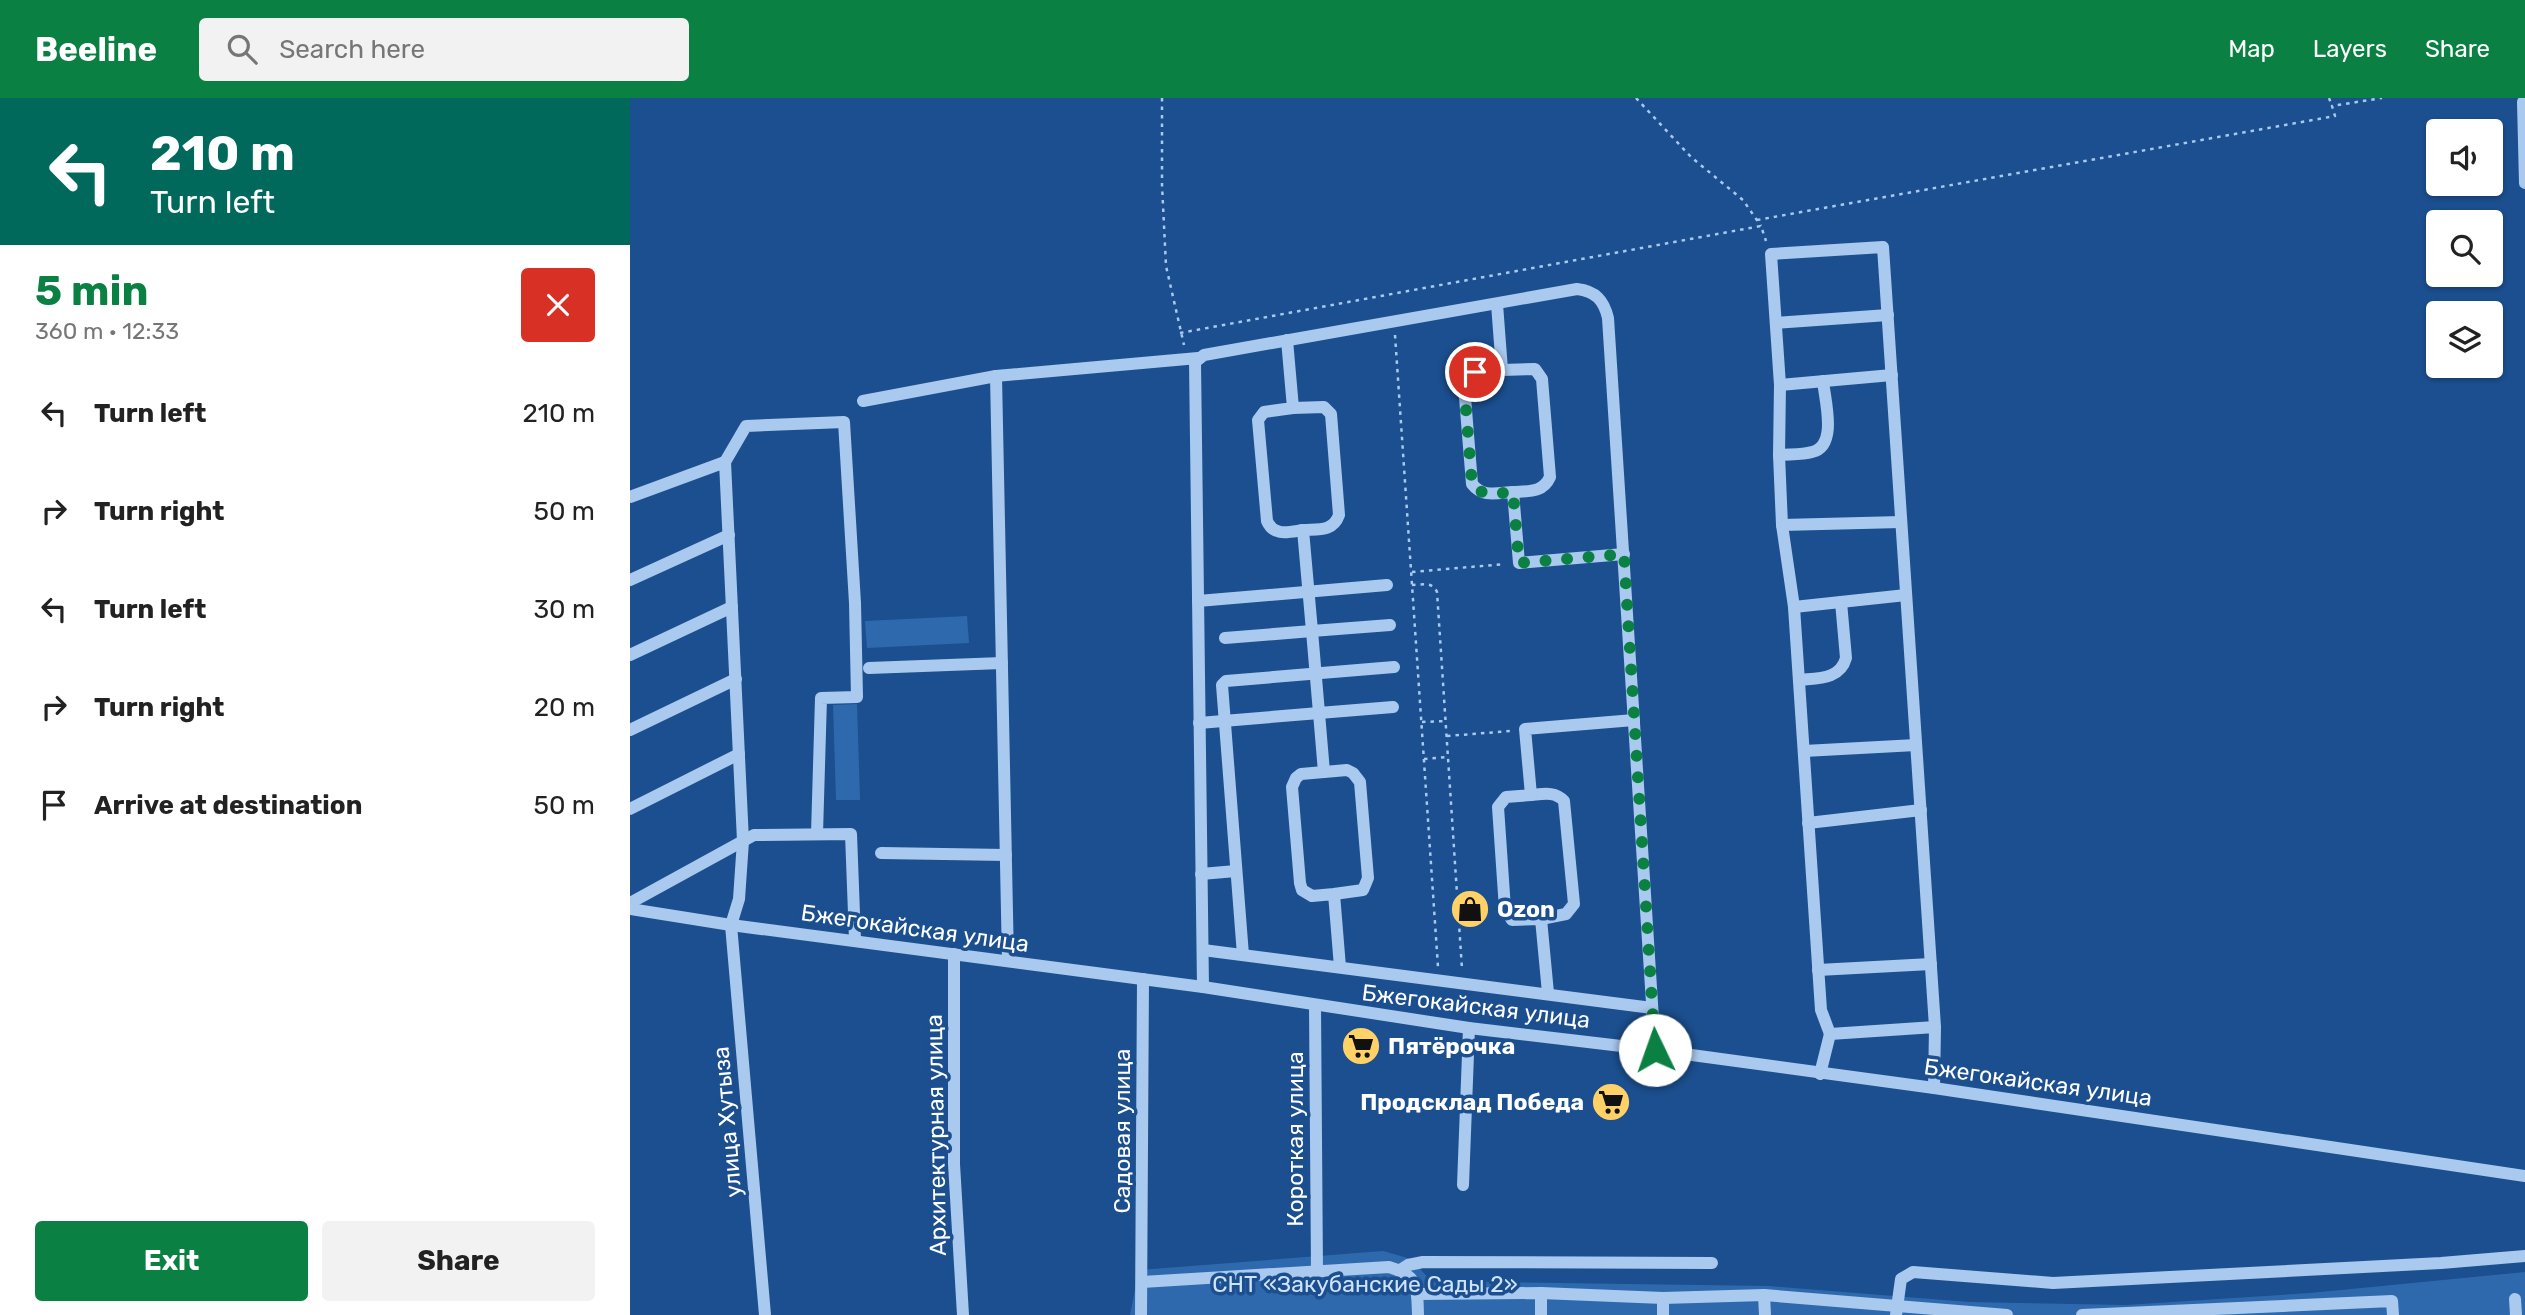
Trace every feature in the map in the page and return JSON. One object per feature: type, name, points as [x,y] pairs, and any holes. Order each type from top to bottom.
[{"type":"street","points":[[2525,102],[2525,183]]},
{"type":"street","points":[[1820,1073],[1830,1034],[1821,1010],[1794,607],[1782,525],[1780,385],[1771,254],[1883,247],[1935,1027],[1934,1088]]},
{"type":"street","points":[[863,401],[996,376],[1198,358],[1577,289],[1592,293],[1605,306],[1608,318],[1655,1050]]},
{"type":"street","points":[[1497,304],[1502,370]]},
{"type":"street","points":[[1776,323],[1888,315]]},
{"type":"street","points":[[1287,340],[1293,408]]},
{"type":"street","points":[[1198,358],[1194,369],[1203,987]]},
{"type":"street","points":[[1535,369],[1542,379],[1550,477],[1544,488],[1513,492],[1486,494],[1476,490],[1472,484],[1464,385],[1466,379],[1475,372],[1535,369]]},
{"type":"street","points":[[1780,385],[1892,375]]},
{"type":"street","points":[[996,376],[1008,961]]},
{"type":"street","points":[[1779,455],[1813,452],[1826,442],[1828,432],[1823,381]]},
{"type":"street","points":[[1324,407],[1331,414],[1339,515],[1337,522],[1329,528],[1280,533],[1270,527],[1267,521],[1258,420],[1260,415],[1270,410],[1293,408],[1324,407]]},
{"type":"street","points":[[731,925],[740,899],[743,841],[725,462],[746,426],[844,422],[855,603],[857,697],[821,698],[817,834]]},
{"type":"street","points":[[630,497],[725,462]]},
{"type":"street","points":[[1513,492],[1519,563],[1624,554]]},
{"type":"street","points":[[1782,525],[1901,522]]},
{"type":"street","points":[[1303,530],[1324,772]]},
{"type":"street","points":[[630,580],[729,535]]},
{"type":"street","points":[[1198,601],[1387,585]]},
{"type":"street","points":[[1794,607],[1906,596]]},
{"type":"street","points":[[1799,680],[1829,676],[1844,666],[1846,658],[1841,602]]},
{"type":"street","points":[[630,655],[732,607]]},
{"type":"street","points":[[1225,638],[1390,625]]},
{"type":"street","points":[[869,668],[1002,663]]},
{"type":"street","points":[[1243,955],[1221,688],[1226,681],[1394,667]]},
{"type":"street","points":[[630,730],[736,679]]},
{"type":"street","points":[[1199,723],[1392,707]]},
{"type":"street","points":[[1531,795],[1525,730],[1634,720]]},
{"type":"street","points":[[1804,751],[1916,745]]},
{"type":"street","points":[[630,809],[739,754]]},
{"type":"street","points":[[1348,770],[1357,776],[1360,782],[1367,885],[1358,892],[1334,894],[1312,896],[1302,890],[1292,787],[1301,774],[1348,770]]},
{"type":"street","points":[[1549,793],[1564,801],[1574,904],[1566,914],[1541,919],[1517,920],[1507,916],[1498,807],[1506,797],[1549,793]]},
{"type":"street","points":[[1808,822],[1921,810]]},
{"type":"street","points":[[630,903],[754,835],[851,834],[855,940]]},
{"type":"street","points":[[881,853],[1006,855]]},
{"type":"street","points":[[1201,874],[1236,871]]},
{"type":"street","points":[[1334,894],[1340,967]]},
{"type":"street","name":"Бжегокайская улица","points":[[630,909],[731,925],[1203,987],[1469,1028],[1934,1088],[2525,1176]]},
{"type":"street","points":[[1541,919],[1548,993]]},
{"type":"street","name":"улица Хутыза","points":[[731,925],[765,1315]]},
{"type":"street","points":[[1203,950],[1652,1008]]},
{"type":"street","name":"Архитектурная улица","points":[[954,954],[954,1164],[963,1315]]},
{"type":"street","points":[[1818,971],[1931,964]]},
{"type":"street","name":"Садовая улица","points":[[1141,1315],[1143,979]]},
{"type":"street","name":"Короткая улица","points":[[1315,1006],[1317,1272]]},
{"type":"street","points":[[1830,1034],[1935,1027]]},
{"type":"street","points":[[1463,1185],[1469,1028]]},
{"type":"street","points":[[1896,1311],[1901,1279],[1913,1272],[2053,1283],[2441,1263],[2525,1256]]},
{"type":"street","points":[[1399,1270],[1423,1262],[1712,1263]]},
{"type":"street","points":[[1142,1282],[1389,1267],[1408,1273],[1417,1294],[1418,1315]]},
{"type":"street","points":[[1417,1294],[1541,1305],[1764,1295],[1896,1311],[2007,1315]]},
{"type":"street","points":[[1764,1295],[1765,1315]]},
{"type":"street","points":[[1663,1298],[1663,1315]]},
{"type":"street","points":[[2515,1298],[2516,1315]]},
{"type":"street","points":[[2082,1315],[2212,1312],[2392,1301],[2393,1315]]},
{"type":"path","points":[[1162,98],[1166,267],[1186,352],[1198,358]]},
{"type":"path","points":[[1636,98],[1691,157],[1743,200],[1761,226],[1771,254]]},
{"type":"path","points":[[1757,220],[2335,116],[2329,98]]},
{"type":"path","points":[[2332,106],[2382,98]]},
{"type":"path","points":[[1180,333],[1761,226]]},
{"type":"path","points":[[1394,321],[1439,979]]},
{"type":"path","points":[[1412,572],[1519,563]]},
{"type":"path","points":[[1412,585],[1429,584],[1437,592],[1463,982]]},
{"type":"path","points":[[1422,722],[1446,721]]},
{"type":"path","points":[[1447,736],[1525,730]]},
{"type":"path","points":[[1424,759],[1448,757]]},
{"type":"green space","points":[[967,616],[969,643],[867,648],[865,621]]},
{"type":"green space","points":[[857,704],[860,800],[836,800],[833,705]]},
{"type":"green space","name":"СНТ «Закубанские Сады 2»","points":[[1383,1251],[1411,1259],[1431,1281],[1769,1286],[1969,1302],[2126,1305],[2310,1293],[2525,1272],[2525,1315],[1130,1315],[1139,1270]]},
{"type":"place","name":"Ozon","points":[[1470,909]]},
{"type":"place","name":"Пятёрочка","points":[[1361,1046]]},
{"type":"place","name":"Продсклад Победа","points":[[1611,1102]]},
{"type":"route","points":[[1475,372],[1469,375],[1464,385],[1472,484],[1476,490],[1486,494],[1513,492],[1519,563],[1624,554],[1655,1050]]}]
